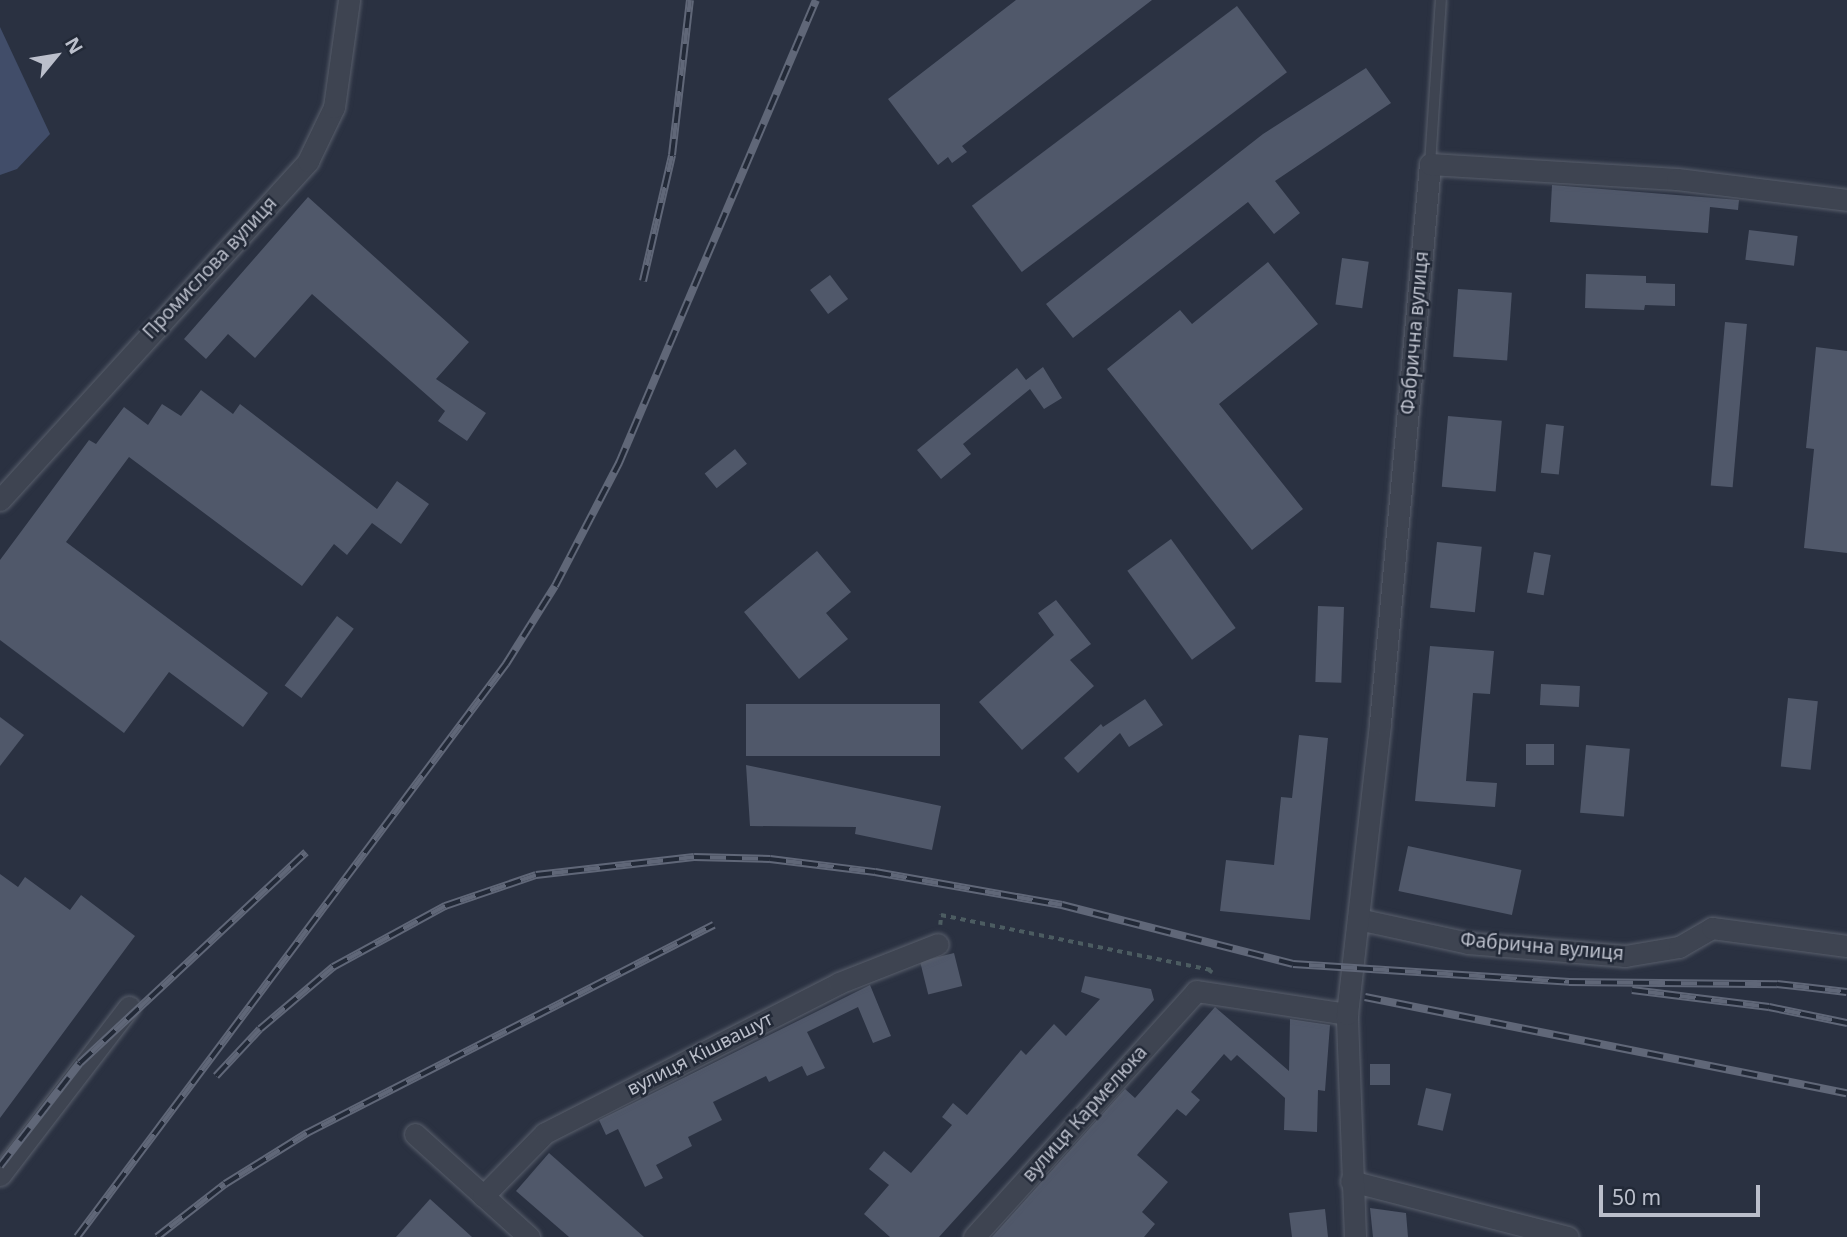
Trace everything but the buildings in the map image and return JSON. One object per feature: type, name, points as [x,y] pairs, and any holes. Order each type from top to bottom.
[{"type":"street","name":"Промислова вулиця","points":[[0,500],[308,161],[334,107],[349,0]]},
{"type":"street","points":[[1430,163],[1677,179],[1847,200]]},
{"type":"street","name":"Фабрична вулиця","points":[[1355,1237],[1346,1014],[1381,713],[1430,163]]},
{"type":"street","name":"Фабрична вулиця","points":[[1357,919],[1468,943],[1625,956],[1679,947],[1712,928],[1847,946]]},
{"type":"street","name":"вулиця Кішвашут","points":[[483,1196],[545,1133],[839,983],[938,944]]},
{"type":"street","points":[[1196,990],[1346,1014]]},
{"type":"street","name":"вулиця Кармелюка","points":[[974,1237],[1196,990]]},
{"type":"street","points":[[0,1175],[130,1007]]},
{"type":"street","points":[[415,1134],[529,1237]]},
{"type":"street","points":[[1351,1181],[1568,1237]]},
{"type":"lane","points":[[1430,163],[1441,0]]},
{"type":"path","points":[[938,944],[942,915],[1212,970],[1196,990]]},
{"type":"water","points":[[0,27],[50,134],[17,169],[0,175]]},
{"type":"railway","points":[[643,281],[672,155],[690,0]]},
{"type":"railway","points":[[77,1237],[506,664],[555,586],[619,463],[816,0]]},
{"type":"railway","points":[[0,1166],[80,1063],[306,852]]},
{"type":"railway","points":[[216,1076],[260,1029],[333,967],[445,906],[536,875],[694,857],[770,859],[875,872],[1062,905],[1293,964],[1569,982],[1777,984],[1847,992]]},
{"type":"railway","points":[[157,1237],[225,1184],[307,1133],[714,925]]},
{"type":"railway","points":[[1632,990],[1769,1007],[1847,1023]]},
{"type":"railway","points":[[1365,997],[1847,1093]]}]
